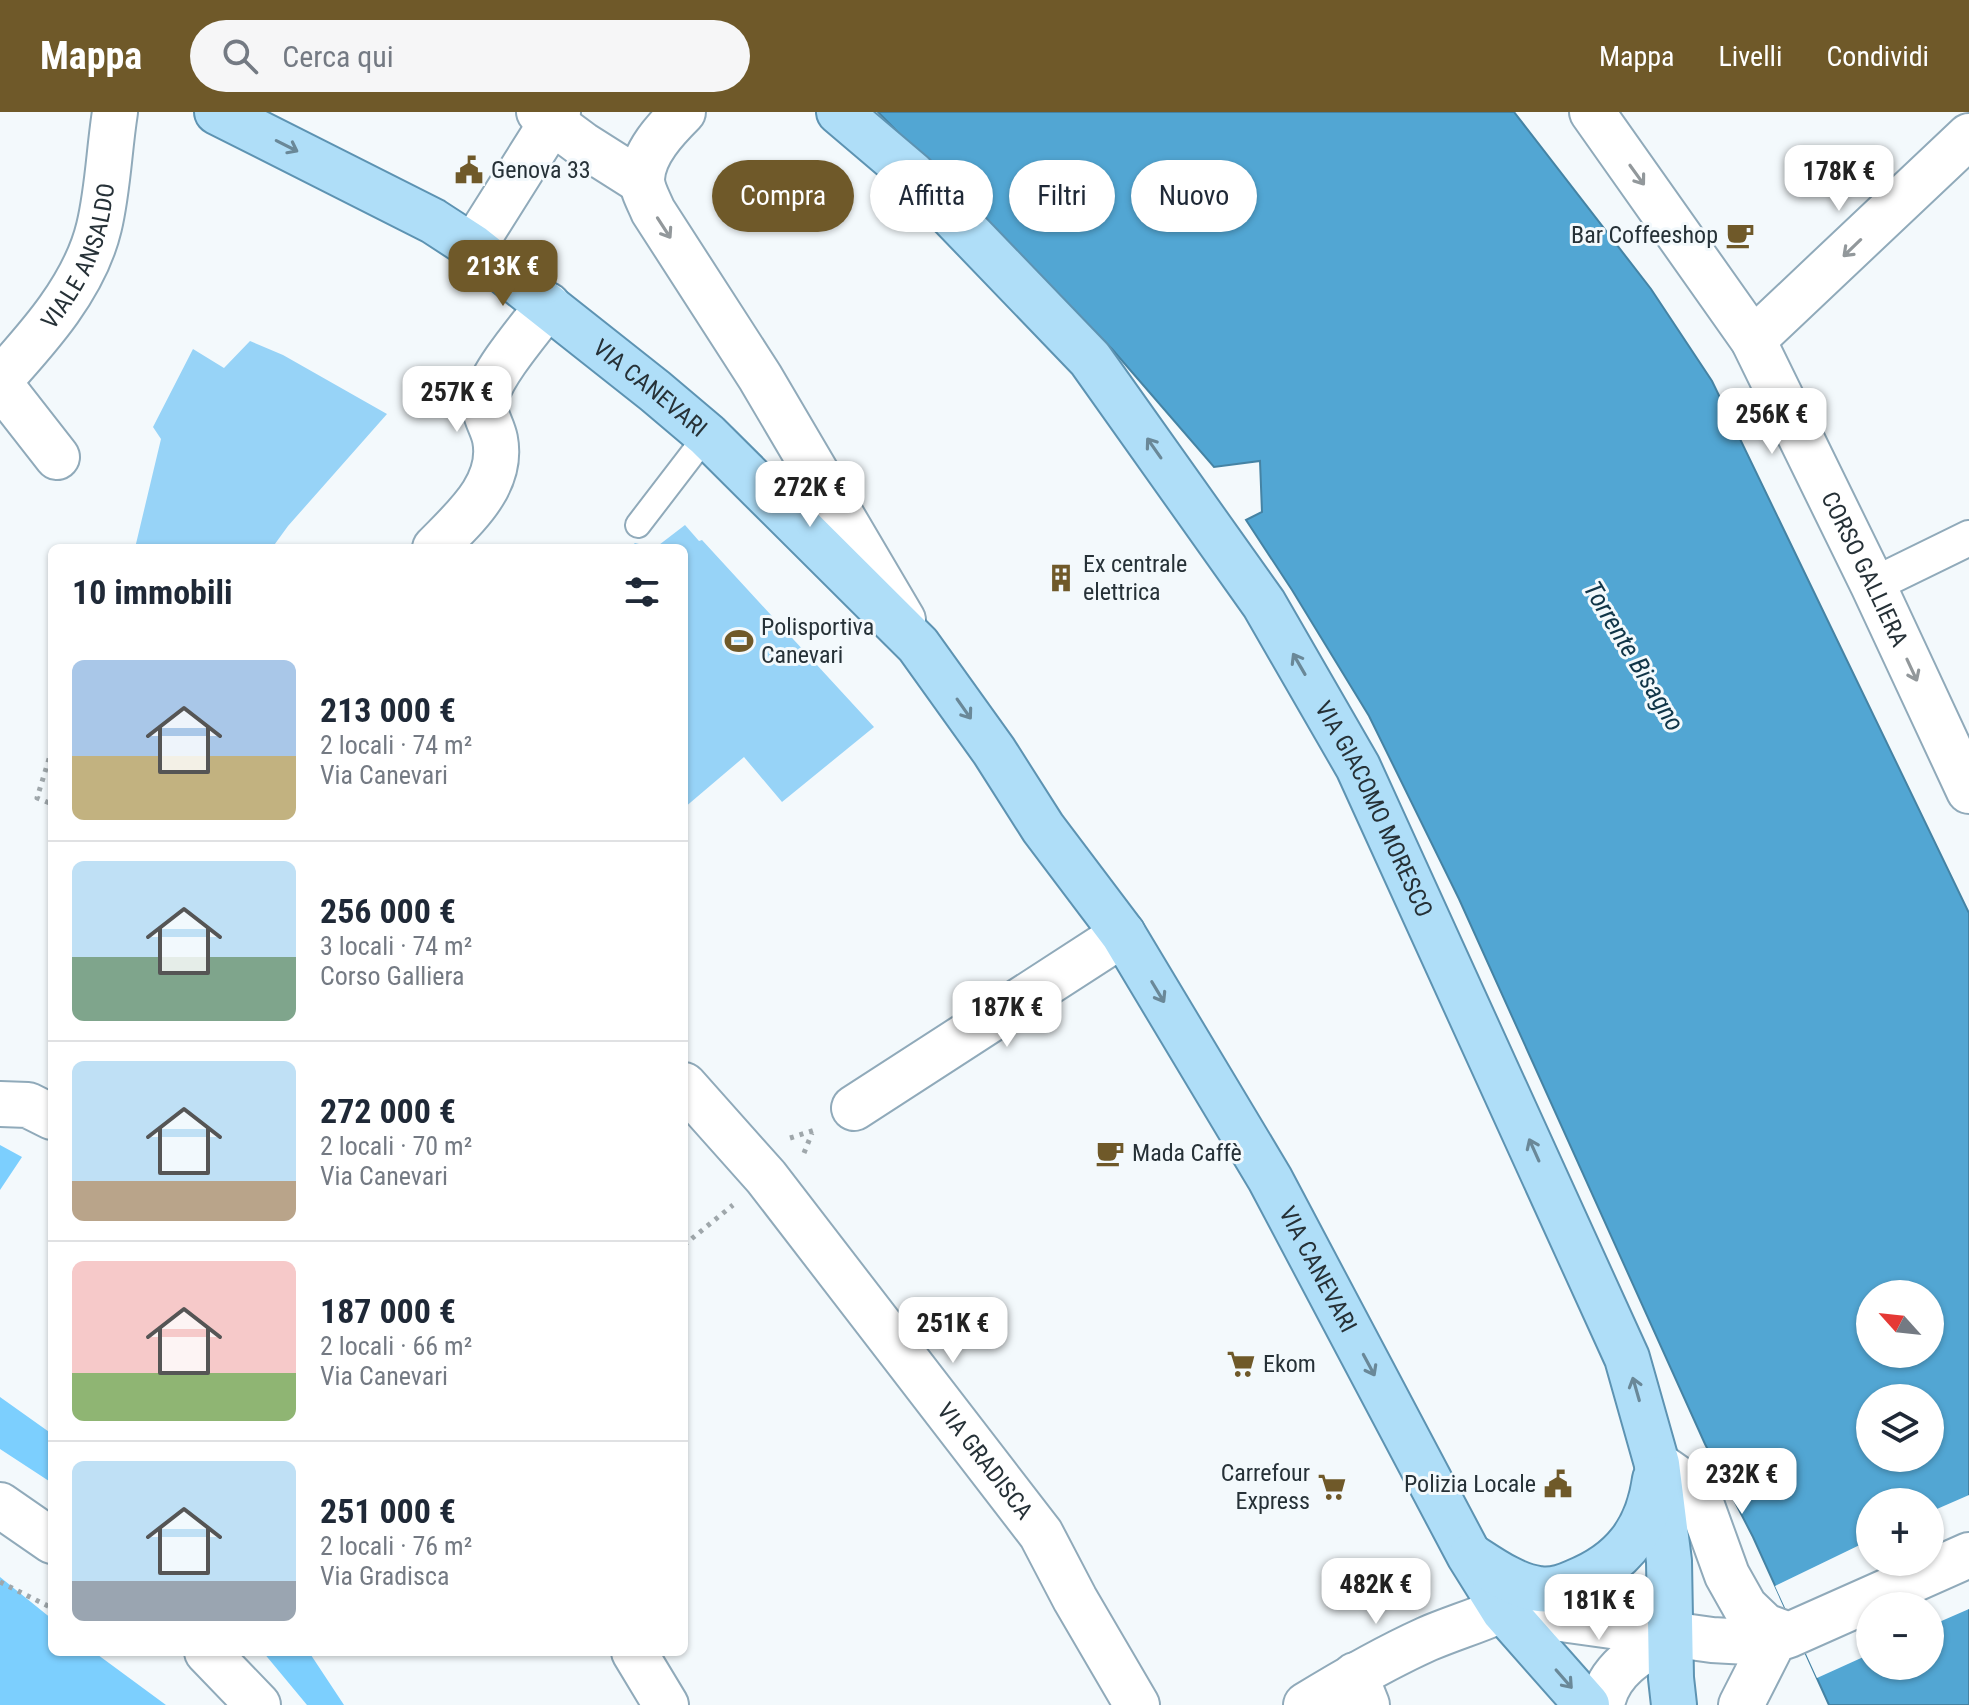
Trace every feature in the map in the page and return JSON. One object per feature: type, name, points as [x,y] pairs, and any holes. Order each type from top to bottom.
[{"type":"main road","name":"VIA CANEVARI","points":[[217,112],[433,221],[473,247],[707,435],[918,645],[994,751],[1043,828],[1123,934],[1270,1179],[1469,1555],[1519,1583],[1521,1600]]},
{"type":"main road","name":"VIA GIACOMO MORESCO","points":[[839,112],[912,174],[1090,359],[1264,604],[1358,767],[1627,1358],[1657,1464],[1669,1561],[1670,1635]]},
{"type":"main road","points":[[1587,1705],[1521,1600],[1584,1578],[1626,1551],[1647,1513],[1657,1464]]},
{"type":"main road","points":[[1670,1635],[1674,1705]]},
{"type":"street","points":[[473,247],[549,115],[642,182],[649,155],[660,137],[683,112]]},
{"type":"street","name":"CORSO GALLIERA","points":[[1592,112],[1753,340],[1969,791]]},
{"type":"street","name":"VIALE ANSALDO","points":[[57,457],[6,368],[70,292],[92,251],[100,226],[106,113]]},
{"type":"street","points":[[1753,340],[1969,136]]},
{"type":"street","name":"VIA CANEVARI","points":[[642,182],[653,211],[760,377],[918,645]]},
{"type":"street","points":[[439,544],[483,495],[496,447],[484,410],[487,393],[512,352],[548,305]]},
{"type":"street","points":[[1873,585],[1969,538]]},
{"type":"street","points":[[854,1108],[1123,934]]},
{"type":"street","name":"VIA GRADISCA","points":[[688,1090],[754,1164],[1041,1534],[1137,1705]]},
{"type":"street","points":[[0,1104],[28,1105],[48,1115]]},
{"type":"street","points":[[1657,1464],[1697,1492],[1727,1575],[1745,1607],[1781,1638]]},
{"type":"street","points":[[0,1505],[48,1538]]},
{"type":"street","points":[[1306,1705],[1361,1690],[1427,1639],[1521,1600],[1670,1635],[1781,1638],[1969,1555]]},
{"type":"street","points":[[1602,1705],[1604,1691],[1626,1662],[1670,1635]]},
{"type":"street","points":[[1741,1705],[1781,1638]]},
{"type":"street","points":[[211,1656],[258,1705]]},
{"type":"street","points":[[636,1656],[666,1705]]},
{"type":"lane","points":[[638,525],[707,435]]},
{"type":"path","points":[[48,762],[37,798],[48,802]]},
{"type":"path","points":[[688,1240],[754,1164],[854,1108]]},
{"type":"path","points":[[0,1582],[48,1606]]},
{"type":"shaded area","points":[[250,341],[283,355],[387,414],[275,544],[136,544],[161,439],[153,427],[193,349],[224,368]]},
{"type":"shaded area","name":"Polisportiva Canevari","points":[[685,525],[874,727],[782,802],[744,757],[688,805],[688,544],[660,544]]},
{"type":"shaded area","points":[[0,1145],[22,1157],[0,1190]]},
{"type":"shaded area","points":[[0,1397],[48,1431],[48,1480],[0,1449]]},
{"type":"shaded area","points":[[0,1577],[48,1616],[48,1656],[99,1656],[166,1705],[0,1705]]},
{"type":"shaded area","points":[[266,1656],[312,1656],[344,1705],[307,1705]]},
{"type":"water","name":"Torrente Bisagno","points":[[878,112],[1514,112],[1651,289],[1712,381],[1969,913],[1969,1705],[1829,1705],[1753,1537],[1705,1444],[1459,899],[1369,716],[1246,520],[1262,512],[1260,461],[1214,467],[1112,349],[993,228],[993,160],[925,160]]},
{"type":"pier","points":[[1969,1495],[1969,1609],[1944,1620],[1944,1592],[1856,1592],[1856,1660],[1817,1678],[1775,1586],[1856,1547],[1856,1576],[1944,1576],[1944,1506]]},
{"type":"place","name":"Genova 33","points":[[469,170]]},
{"type":"place","name":"Bar Coffeeshop","points":[[1740,235]]},
{"type":"place","name":"Ex centrale elettrica","points":[[1061,578]]},
{"type":"place","name":"Polisportiva Canevari","points":[[739,641]]},
{"type":"place","name":"Mada Caffè","points":[[1110,1153]]},
{"type":"place","name":"Ekom","points":[[1241,1364]]},
{"type":"place","name":"Polizia Locale","points":[[1558,1484]]},
{"type":"place","name":"Carrefour Express","points":[[1332,1487]]}]
